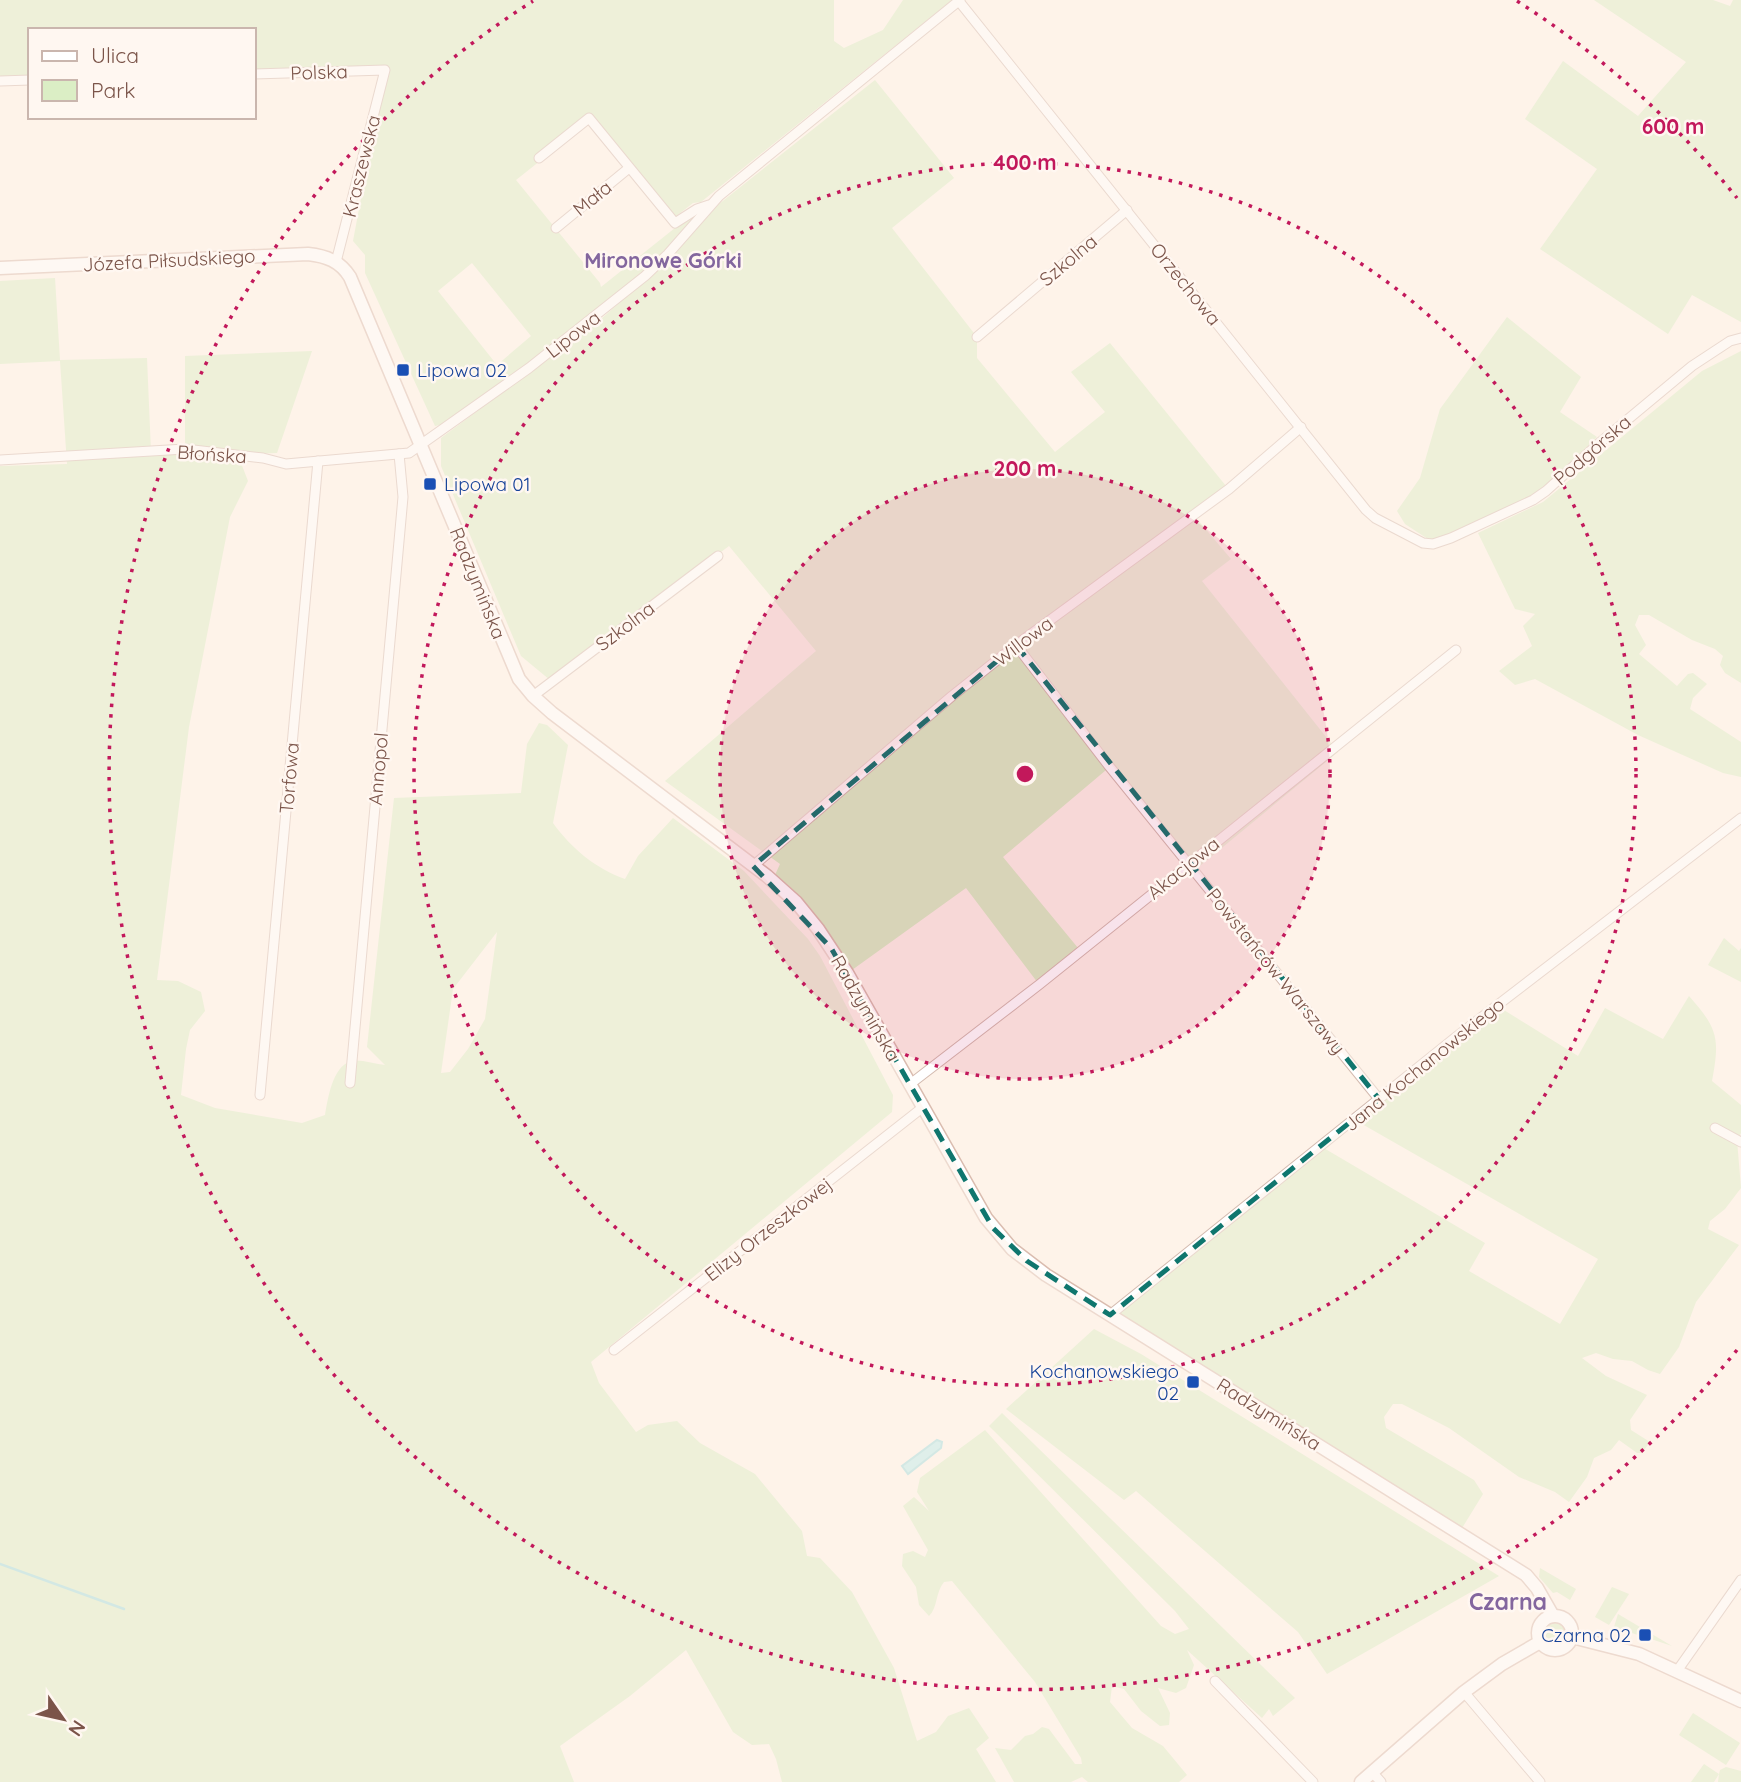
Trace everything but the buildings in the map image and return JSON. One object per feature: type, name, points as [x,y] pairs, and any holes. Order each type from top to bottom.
[{"type":"street","name":"Lipowa","points":[[629,168],[675,223],[709,205],[959,0]]},
{"type":"street","name":"Orzechowa","points":[[959,0],[1366,510],[1375,518],[1423,543],[1433,544]]},
{"type":"street","name":"Polska","points":[[256,74],[385,70]]},
{"type":"street","name":"Kraszewska","points":[[336,262],[385,70]]},
{"type":"street","points":[[0,81],[28,80]]},
{"type":"street","points":[[539,158],[589,118],[629,168]]},
{"type":"street","name":"Mała","points":[[556,228],[629,168]]},
{"type":"street","name":"Lipowa","points":[[421,446],[529,368],[645,276],[704,215],[709,205]]},
{"type":"street","name":"Szkolna","points":[[977,337],[1127,210]]},
{"type":"street","name":"Józefa Piłsudskiego","points":[[0,268],[307,254],[336,262]]},
{"type":"street","name":"Radzymińska","points":[[336,262],[350,277],[519,679],[552,713],[753,866],[796,902],[818,929],[847,973],[965,1183],[1001,1237],[1036,1268],[1526,1575],[1553,1616]]},
{"type":"street","name":"Podgórska","points":[[1433,544],[1451,538],[1546,491],[1692,366],[1730,341],[1741,338]]},
{"type":"street","name":"Willowa","points":[[753,866],[952,696],[1016,645],[1212,502],[1301,427]]},
{"type":"street","name":"Błońska","points":[[0,460],[185,449],[263,458],[286,464],[409,453],[421,446]]},
{"type":"street","name":"Annopol","points":[[350,1083],[403,497],[399,454]]},
{"type":"street","name":"Torfowa","points":[[260,1095],[318,461]]},
{"type":"street","name":"Szkolna","points":[[533,696],[718,556]]},
{"type":"street","name":"Powstańców Warszawy","points":[[1016,645],[1109,766],[1379,1099]]},
{"type":"street","name":"Akacjowa","points":[[909,1086],[1456,650]]},
{"type":"street","name":"Jana Kochanowskiego","points":[[1110,1315],[1455,1037],[1741,818]]},
{"type":"street","name":"Elizy Orzeszkowej","points":[[614,1350],[922,1108]]},
{"type":"street","points":[[1715,1128],[1741,1142]]},
{"type":"street","points":[[1677,1671],[1741,1580]]},
{"type":"street","points":[[1553,1616],[1567,1622],[1572,1637],[1560,1650],[1549,1650],[1540,1642],[1539,1626],[1553,1616]]},
{"type":"street","points":[[1572,1637],[1639,1654],[1741,1701]]},
{"type":"street","points":[[1361,1782],[1377,1777],[1464,1692],[1502,1664],[1540,1642]]},
{"type":"street","points":[[1215,1681],[1313,1782]]},
{"type":"street","points":[[1464,1692],[1540,1782]]},
{"type":"highlighted area","points":[[1016,645],[1379,1099],[1110,1315],[1027,1261],[993,1228],[831,948],[753,866]]},
{"type":"green space","points":[[0,0],[834,0],[834,41],[844,48],[883,30],[903,0],[952,0],[701,202],[693,203],[675,217],[594,118],[516,180],[601,287],[690,216],[696,219],[607,303],[445,424],[435,426],[365,273],[365,255],[353,241],[385,70],[256,74],[256,28],[28,28],[28,81],[0,82]],"holes":[[[472,263],[531,336],[497,365],[438,291]]]},
{"type":"green space","points":[[1594,0],[1713,0],[1730,6],[1733,0],[1741,0],[1741,322],[1692,295],[1668,334],[1540,249],[1597,169],[1525,119],[1563,61],[1638,116],[1686,62]]},
{"type":"green space","points":[[875,80],[954,178],[892,228],[977,337],[977,358],[1055,452],[1105,412],[1071,372],[1110,343],[1226,486],[1192,513],[1231,559],[1202,581],[1338,752],[1195,870],[1112,765],[1003,857],[1083,954],[1041,987],[966,888],[852,970],[809,906],[775,875],[780,864],[665,781],[816,651],[729,546],[550,680],[521,656],[441,466],[441,438],[600,320],[676,252],[719,204]]},
{"type":"green space","points":[[55,278],[60,360],[147,358],[151,452],[185,449],[185,356],[312,351],[277,453],[209,455],[241,463],[248,481],[230,517],[189,727],[157,980],[178,981],[201,992],[205,1011],[190,1030],[181,1095],[215,1108],[302,1123],[325,1115],[332,1084],[345,1064],[363,1061],[385,1065],[367,1047],[394,798],[521,793],[527,744],[539,723],[547,725],[568,745],[553,823],[585,857],[604,870],[625,879],[638,856],[673,818],[744,871],[808,939],[820,956],[893,1095],[892,1112],[591,1362],[599,1383],[636,1432],[648,1425],[677,1421],[700,1443],[755,1474],[802,1531],[807,1556],[820,1558],[852,1592],[894,1668],[917,1741],[936,1732],[948,1716],[969,1708],[989,1738],[976,1749],[996,1782],[782,1782],[769,1744],[752,1745],[733,1732],[686,1650],[630,1696],[560,1746],[574,1782],[0,1782],[0,466],[67,464],[60,361],[0,364],[0,281]],"holes":[[[497,932],[485,1019],[468,1049],[450,1072],[441,1073],[453,989]]]},
{"type":"green space","points":[[1507,317],[1581,377],[1560,412],[1597,437],[1539,495],[1431,541],[1405,524],[1397,511],[1420,478],[1440,409]]},
{"type":"green space","points":[[1741,351],[1741,683],[1725,673],[1720,665],[1723,656],[1715,649],[1692,640],[1649,615],[1639,615],[1635,625],[1646,645],[1639,654],[1677,686],[1688,674],[1693,673],[1707,684],[1693,698],[1690,709],[1741,742],[1741,777],[1723,773],[1638,735],[1535,679],[1515,685],[1499,671],[1532,646],[1523,626],[1535,614],[1515,609],[1478,533],[1543,502],[1702,371]]},
{"type":"green space","points":[[1724,938],[1739,951],[1741,948],[1741,982],[1708,965]]},
{"type":"green space","points":[[1689,996],[1706,1017],[1714,1035],[1716,1054],[1712,1081],[1741,1105],[1741,1133],[1737,1140],[1741,1188],[1725,1209],[1710,1221],[1708,1229],[1739,1245],[1696,1302],[1679,1347],[1660,1374],[1632,1361],[1613,1359],[1596,1353],[1582,1358],[1606,1376],[1647,1395],[1630,1420],[1631,1430],[1650,1442],[1642,1453],[1637,1453],[1619,1440],[1611,1450],[1594,1458],[1587,1477],[1569,1502],[1555,1492],[1519,1477],[1449,1428],[1402,1404],[1393,1404],[1384,1417],[1386,1428],[1474,1480],[1483,1494],[1459,1533],[1112,1313],[1322,1147],[1485,1243],[1469,1271],[1560,1324],[1598,1259],[1362,1124],[1386,1096],[1499,1007],[1578,1056],[1605,1008],[1663,1039]]},
{"type":"green space","points":[[1094,1329],[1141,1354],[1499,1576],[1327,1674],[1298,1632],[1136,1491],[1124,1500],[1006,1409]]},
{"type":"green space","points":[[1002,1413],[1295,1698],[1273,1716],[1269,1709],[1262,1718],[1187,1650],[1194,1665],[1186,1688],[1176,1693],[1158,1688],[1170,1713],[1169,1725],[1160,1726],[1141,1711],[1124,1689],[1112,1686],[1110,1702],[1132,1728],[1163,1746],[1187,1775],[1179,1782],[1088,1782],[1082,1777],[1071,1782],[1014,1782],[995,1748],[1011,1750],[1025,1736],[1042,1727],[1049,1729],[1075,1764],[1082,1764],[1081,1758],[1035,1682],[952,1581],[944,1582],[941,1586],[929,1616],[919,1605],[916,1587],[902,1566],[903,1554],[913,1551],[925,1557],[928,1550],[903,1506],[914,1497],[929,1511],[917,1492],[920,1478],[985,1430],[1161,1626],[1175,1634],[1189,1629],[1175,1611],[989,1426]]},
{"type":"green space","points":[[1540,1568],[1576,1589],[1570,1600],[1557,1592],[1553,1593],[1539,1577]]},
{"type":"green space","points":[[1612,1587],[1629,1594],[1609,1625],[1595,1617]]},
{"type":"green space","points":[[1618,1614],[1672,1646],[1648,1638],[1649,1634],[1643,1632],[1641,1636],[1614,1627]]},
{"type":"green space","points":[[1551,1623],[1559,1623],[1565,1633],[1559,1643],[1551,1643],[1545,1637],[1545,1629]]},
{"type":"green space","points":[[1693,1713],[1740,1743],[1726,1765],[1679,1735]]},
{"type":"green space","points":[[1704,1764],[1719,1774],[1714,1782],[1691,1782]]},
{"type":"green space","points":[[1726,1767],[1741,1771],[1741,1782],[1718,1782],[1720,1770]]},
{"type":"water","points":[[937,1440],[942,1442],[941,1448],[908,1474],[902,1466]]},
{"type":"waterway","points":[[0,1564],[124,1609]]},
{"type":"place","name":"Lipowa 02","points":[[403,370]]},
{"type":"place","name":"Lipowa 01","points":[[430,484]]},
{"type":"place","name":"Kochanowskiego 02","points":[[1193,1382]]},
{"type":"place","name":"Czarna 02","points":[[1645,1635]]},
{"type":"district","name":"Mironowe Górki","points":[[663,261]]},
{"type":"district","name":"Czarna","points":[[1508,1602]]}]
